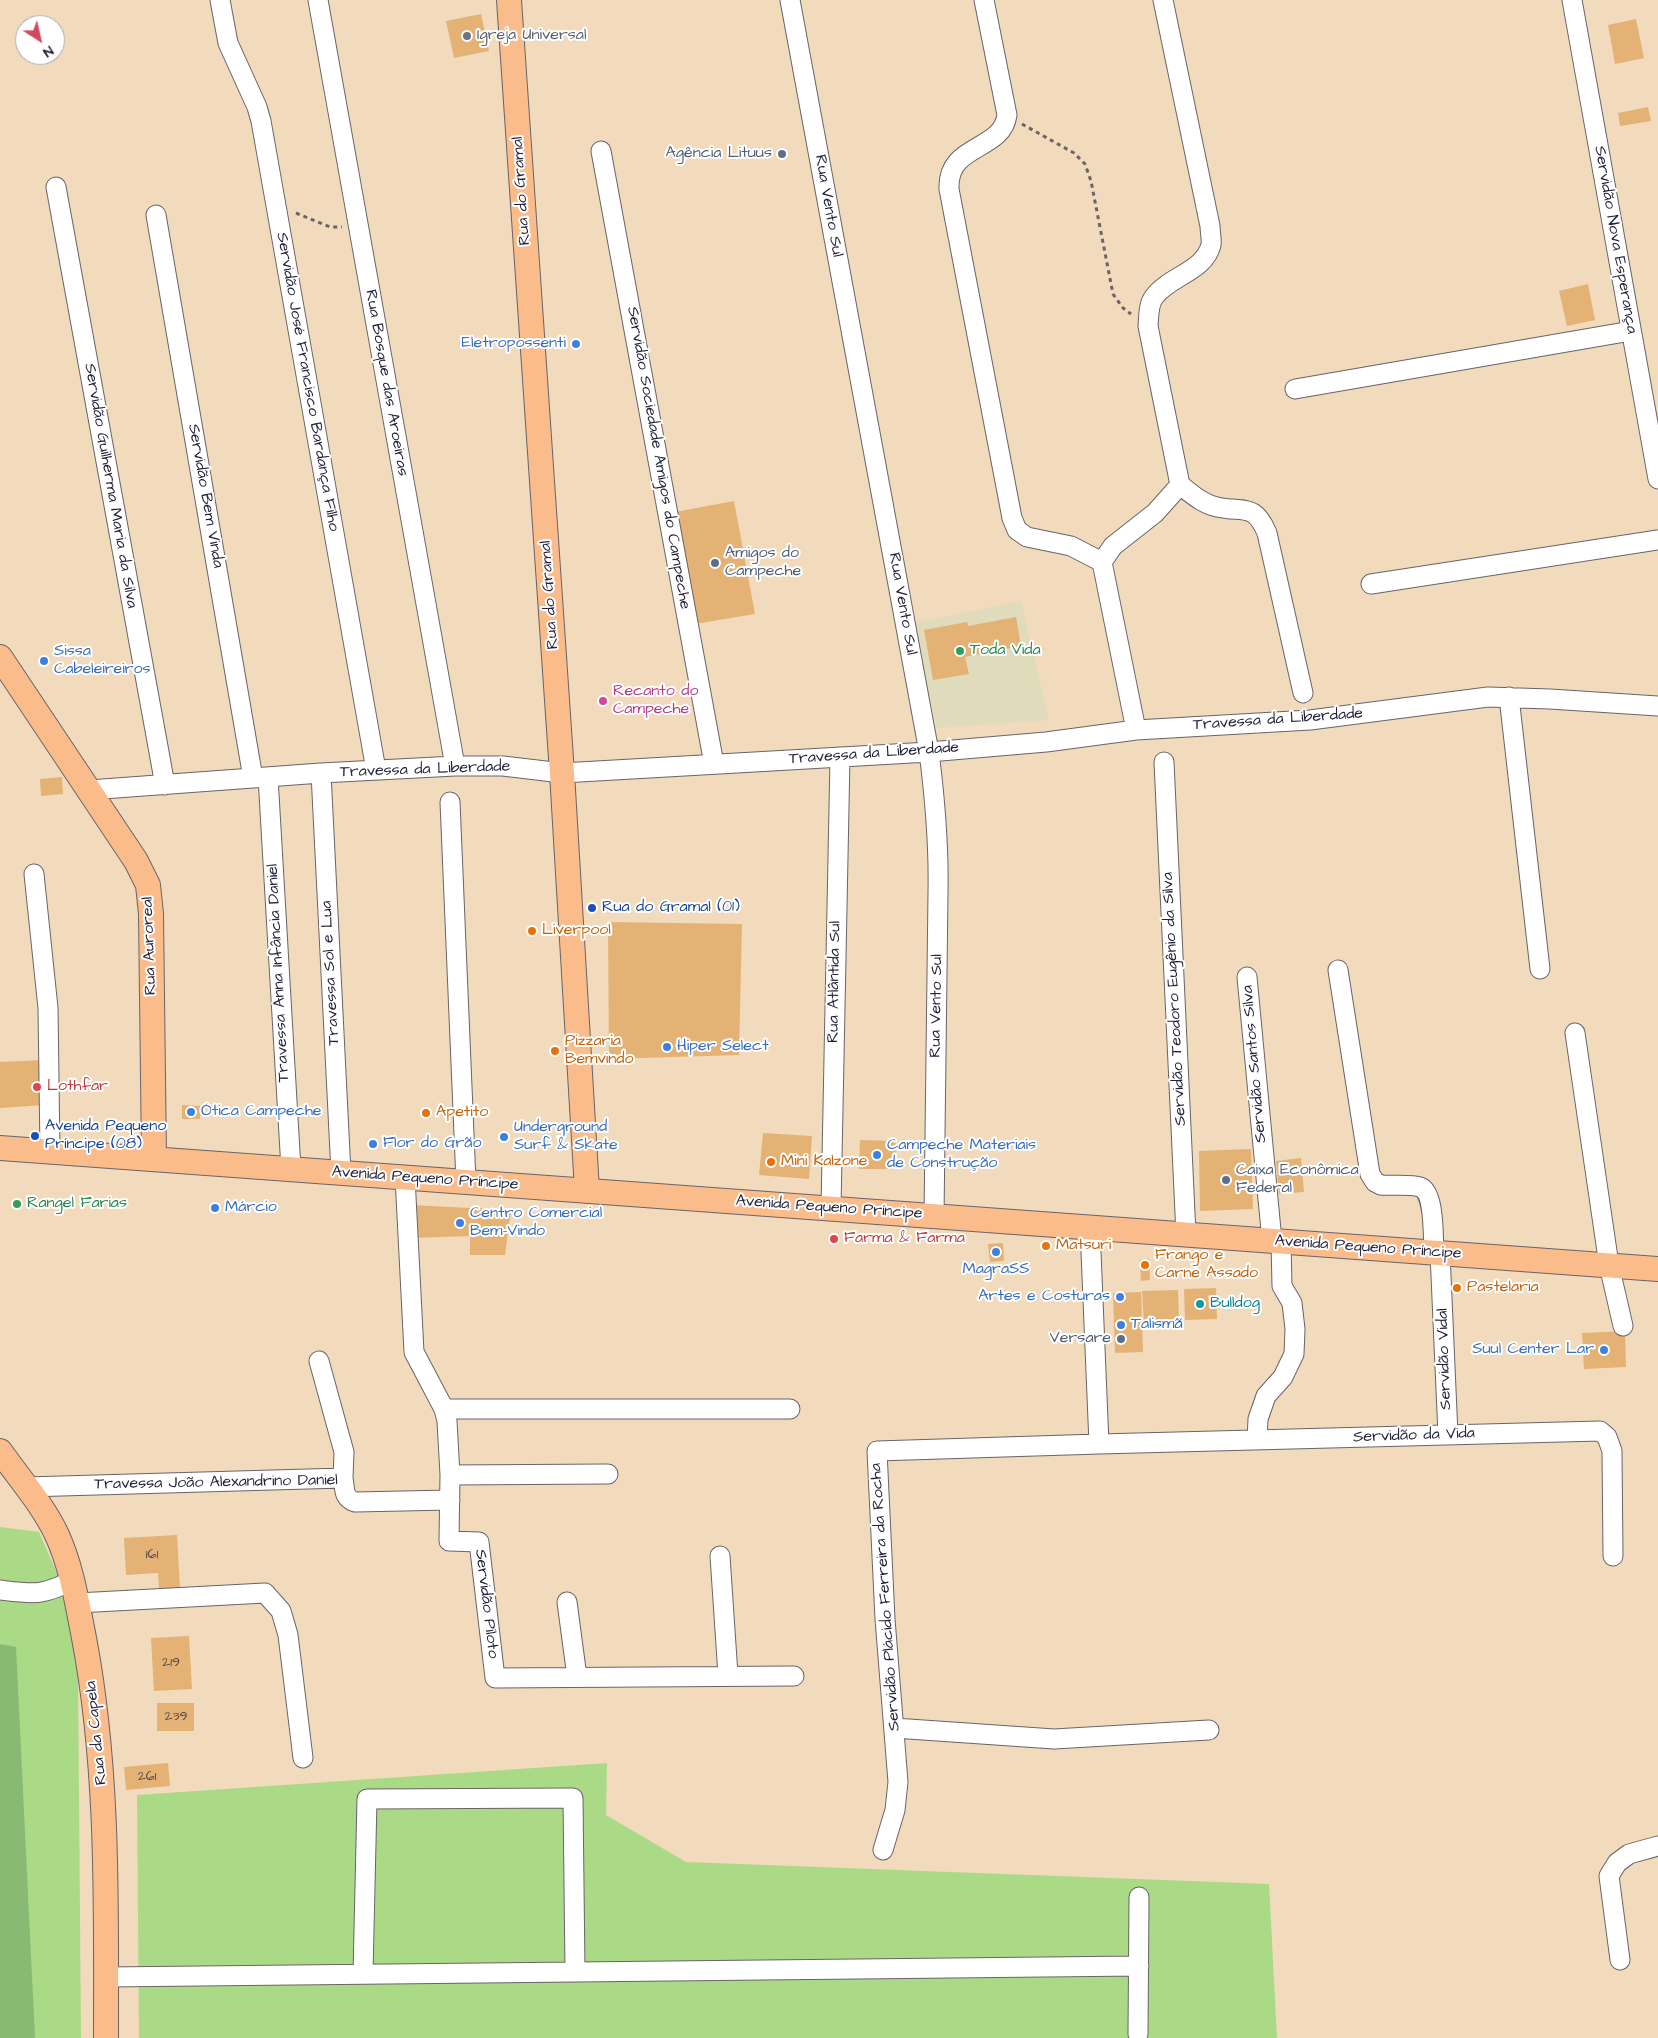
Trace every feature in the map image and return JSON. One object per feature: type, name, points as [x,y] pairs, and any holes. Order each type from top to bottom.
[{"type":"main road","name":"Rua do Gramal","points":[[509,0],[562,773],[587,1190]]},
{"type":"main road","name":"Rua Auroreal","points":[[0,658],[136,861],[148,885],[150,897],[154,1159]]},
{"type":"main road","name":"Avenida Pequeno Príncipe","points":[[0,1148],[1658,1269]]},
{"type":"main road","name":"Rua da Capela","points":[[0,1450],[56,1534],[73,1580],[90,1668],[102,1764],[105,1850],[106,2038]]},
{"type":"street","name":"Servidão José Francisco Bardança Filho","points":[[220,0],[228,43],[256,107],[260,121],[376,770]]},
{"type":"street","name":"Rua Bosque das Aroeiras","points":[[318,0],[455,766]]},
{"type":"street","name":"Rua Vento Sul","points":[[790,0],[929,752],[935,798],[939,849],[934,1216]]},
{"type":"street","points":[[984,0],[1007,115],[1005,125],[998,134],[964,156],[953,166],[948,177],[1012,518],[1017,530],[1027,537],[1071,546],[1102,562]]},
{"type":"street","points":[[1163,0],[1210,226],[1211,245],[1203,258],[1154,297],[1149,308],[1148,326],[1180,485],[1200,500],[1216,507],[1244,509],[1255,514],[1262,522],[1268,533],[1303,693]]},
{"type":"street","name":"Servidão Nova Esperança","points":[[1572,0],[1658,479]]},
{"type":"street","name":"Servidão Sociedade Amigos do Campeche","points":[[601,151],[714,764]]},
{"type":"street","name":"Servidão Guilherma Maria da Silva","points":[[56,187],[165,785]]},
{"type":"street","name":"Servidão Bem Vinda","points":[[156,215],[261,777]]},
{"type":"street","points":[[1295,390],[1631,331]]},
{"type":"street","points":[[1136,730],[1102,562],[1113,546],[1155,513],[1180,485]]},
{"type":"street","points":[[1371,584],[1658,540]]},
{"type":"street","name":"Travessa da Liberdade","points":[[89,790],[321,773],[455,766],[503,766],[562,773],[929,752],[1046,742],[1136,730],[1310,720],[1452,701],[1509,697],[1658,706]]},
{"type":"street","points":[[1509,697],[1540,969]]},
{"type":"street","name":"Rua Atlântida Sul","points":[[832,1208],[840,756]]},
{"type":"street","name":"Servidão Teodoro Eugênio da Silva","points":[[1164,762],[1186,1235]]},
{"type":"street","name":"Travessa Sol e Lua","points":[[321,773],[341,1173]]},
{"type":"street","name":"Travessa Anna Infância Daniel","points":[[261,777],[291,1169]]},
{"type":"street","points":[[450,802],[466,1182]]},
{"type":"street","points":[[34,874],[48,1008],[50,1152]]},
{"type":"street","name":"Servidão Vidal","points":[[1338,970],[1370,1174],[1381,1185],[1420,1187],[1427,1191],[1430,1200],[1437,1253],[1448,1435]]},
{"type":"street","name":"Servidão Santos Silva","points":[[1247,977],[1276,1242],[1282,1286],[1292,1303],[1295,1329],[1294,1354],[1283,1378],[1266,1396],[1258,1419],[1258,1440]]},
{"type":"street","points":[[1575,1033],[1609,1265],[1622,1326]]},
{"type":"street","name":"Servidão Piloto","points":[[405,1177],[414,1352],[444,1409],[449,1440],[449,1541],[479,1542],[495,1678],[794,1676]]},
{"type":"street","points":[[1090,1228],[1099,1444]]},
{"type":"street","points":[[319,1361],[344,1452],[343,1478]]},
{"type":"street","points":[[444,1409],[790,1410]]},
{"type":"street","name":"Servidão da Vida","points":[[1099,1444],[1600,1431],[1607,1437],[1612,1451],[1613,1556]]},
{"type":"street","name":"Servidão Plácido Ferreira da Rocha","points":[[883,1850],[897,1796],[894,1728],[885,1619],[877,1451],[1099,1444]]},
{"type":"street","points":[[450,1475],[608,1474]]},
{"type":"street","name":"Travessa João Alexandrino Daniel","points":[[26,1487],[343,1478],[345,1495],[349,1500],[355,1502],[450,1500]]},
{"type":"street","points":[[720,1556],[728,1675]]},
{"type":"street","points":[[0,1590],[35,1594],[55,1589],[73,1580]]},
{"type":"street","points":[[77,1603],[265,1593],[281,1611],[288,1635],[303,1758]]},
{"type":"street","points":[[567,1602],[577,1676]]},
{"type":"street","points":[[894,1728],[1054,1739],[1209,1730]]},
{"type":"street","points":[[364,1974],[367,1799],[574,1798],[575,1972]]},
{"type":"street","points":[[1620,1960],[1609,1876],[1617,1863],[1628,1854],[1658,1846]]},
{"type":"street","points":[[1138,2034],[1139,1897]]},
{"type":"street","points":[[106,1977],[1139,1966]]},
{"type":"path","points":[[1007,115],[1074,153],[1085,164],[1091,181],[1113,294],[1123,308],[1148,326]]},
{"type":"path","points":[[275,199],[299,215],[324,225],[344,226],[358,224]]},
{"type":"shaded area","points":[[1021,601],[1049,720],[937,728],[913,623]]},
{"type":"green space","points":[[0,1527],[39,1532],[66,1594],[78,1673],[81,2038],[0,2038]]},
{"type":"green space","points":[[0,1644],[16,1647],[35,2038],[0,2038]]},
{"type":"green space","points":[[607,1763],[606,1815],[686,1862],[1269,1884],[1277,2038],[139,2038],[137,1795]]},
{"type":"building","name":"Igreja Universal","points":[[481,14],[489,51],[454,58],[446,21]]},
{"type":"building","points":[[1636,19],[1644,58],[1615,64],[1608,25]]},
{"type":"building","points":[[1648,107],[1651,121],[1620,126],[1618,113]]},
{"type":"building","points":[[1588,284],[1595,320],[1567,326],[1559,291]]},
{"type":"building","name":"Amigos do Campeche","points":[[734,501],[755,614],[695,624],[675,512]]},
{"type":"building","name":"Toda Vida","points":[[1016,617],[1021,646],[965,657],[969,674],[933,680],[924,630],[967,622],[968,626]]},
{"type":"building","points":[[62,777],[63,794],[41,796],[40,779]]},
{"type":"building","points":[[608,922],[742,924],[739,1055],[609,1059]]},
{"type":"building","points":[[43,1060],[45,1105],[0,1108],[0,1062]]},
{"type":"building","name":"Ótica Campeche","points":[[182,1105],[200,1106],[200,1119],[182,1119]]},
{"type":"building","points":[[763,1133],[812,1136],[809,1179],[759,1175]]},
{"type":"building","name":"Campeche Materiais de Construção","points":[[860,1140],[896,1141],[895,1169],[859,1169]]},
{"type":"building","name":"Caixa Econômica Federal","points":[[1251,1149],[1253,1209],[1200,1211],[1199,1151]]},
{"type":"building","points":[[1301,1158],[1304,1192],[1279,1194],[1276,1161]]},
{"type":"building","name":"Centro Comercial Bem-Vindo","points":[[411,1205],[511,1210],[505,1255],[470,1255],[470,1236],[412,1238]]},
{"type":"building","name":"MagraSS","points":[[1003,1243],[1004,1261],[990,1262],[988,1244]]},
{"type":"building","name":"Frango e Carne Assado","points":[[1149,1259],[1150,1280],[1141,1281],[1140,1260]]},
{"type":"building","name":"Bulldog","points":[[1216,1288],[1217,1319],[1185,1320],[1184,1289]]},
{"type":"building","points":[[1178,1290],[1179,1323],[1144,1324],[1142,1291]]},
{"type":"building","points":[[1141,1292],[1143,1352],[1115,1353],[1113,1293]]},
{"type":"building","name":"Suul Center Lar","points":[[1625,1331],[1626,1367],[1584,1369],[1582,1333]]},
{"type":"building","points":[[177,1535],[180,1588],[159,1590],[158,1573],[126,1575],[124,1538]]},
{"type":"building","points":[[189,1636],[192,1689],[154,1691],[151,1638]]},
{"type":"building","points":[[157,1703],[194,1703],[194,1731],[157,1731]]},
{"type":"building","points":[[168,1763],[170,1786],[126,1790],[124,1767]]},
{"type":"place","name":"Igreja Universal","points":[[467,36]]},
{"type":"place","name":"Agência Lituus","points":[[782,154]]},
{"type":"place","name":"Eletropossenti","points":[[576,344]]},
{"type":"place","name":"Amigos do Campeche","points":[[715,563]]},
{"type":"place","name":"Toda Vida","points":[[960,651]]},
{"type":"place","name":"Sissa Cabeleireiros","points":[[44,661]]},
{"type":"place","name":"Recanto do Campeche","points":[[603,701]]},
{"type":"place","name":"Rua do Gramal (01)","points":[[592,908]]},
{"type":"place","name":"Liverpool","points":[[532,931]]},
{"type":"place","name":"Hiper Select","points":[[667,1047]]},
{"type":"place","name":"Pizzaria Bemvindo","points":[[555,1051]]},
{"type":"place","name":"Lothfar","points":[[37,1087]]},
{"type":"place","name":"Ótica Campeche","points":[[191,1112]]},
{"type":"place","name":"Apetito","points":[[426,1113]]},
{"type":"place","name":"Avenida Pequeno Príncipe (08)","points":[[35,1136]]},
{"type":"place","name":"Underground Surf & Skate","points":[[504,1137]]},
{"type":"place","name":"Flor do Grão","points":[[373,1144]]},
{"type":"place","name":"Campeche Materiais de Construção","points":[[877,1155]]},
{"type":"place","name":"Mini Kalzone","points":[[771,1162]]},
{"type":"place","name":"Caixa Econômica Federal","points":[[1226,1180]]},
{"type":"place","name":"Rangel Farias","points":[[17,1204]]},
{"type":"place","name":"Márcio","points":[[215,1208]]},
{"type":"place","name":"Centro Comercial Bem-Vindo","points":[[460,1223]]},
{"type":"place","name":"Farma & Farma","points":[[834,1239]]},
{"type":"place","name":"Matsuri","points":[[1046,1246]]},
{"type":"place","name":"MagraSS","points":[[996,1252]]},
{"type":"place","name":"Frango e Carne Assado","points":[[1145,1265]]},
{"type":"place","name":"Pastelaria","points":[[1457,1288]]},
{"type":"place","name":"Artes e Costuras","points":[[1120,1297]]},
{"type":"place","name":"Bulldog","points":[[1200,1304]]},
{"type":"place","name":"Talismã","points":[[1121,1325]]},
{"type":"place","name":"Versare","points":[[1121,1339]]},
{"type":"place","name":"Suul Center Lar","points":[[1604,1350]]}]
